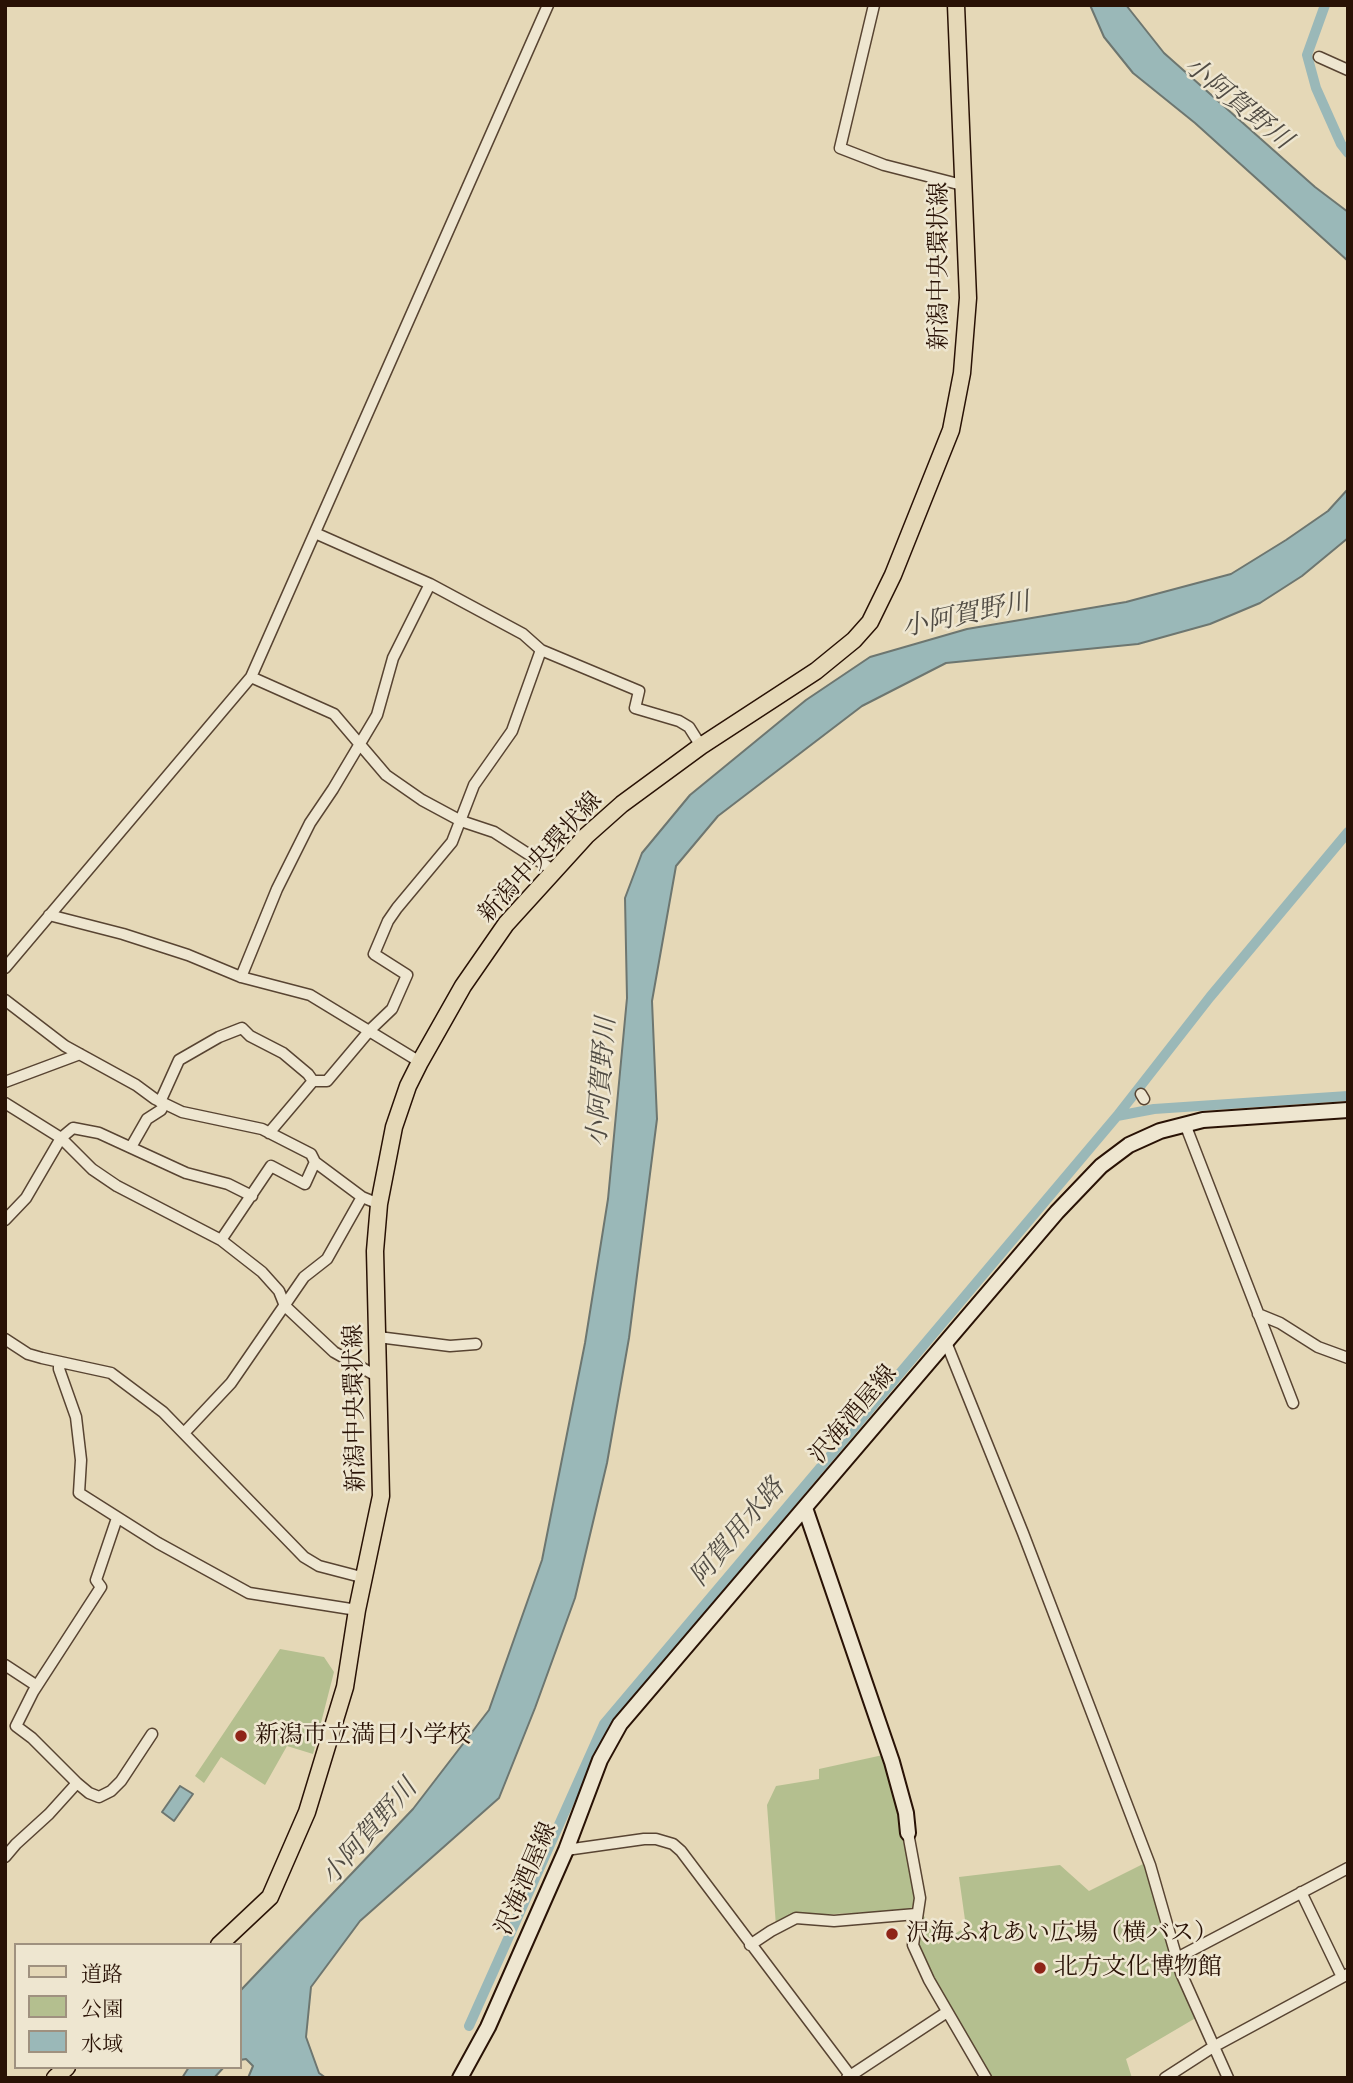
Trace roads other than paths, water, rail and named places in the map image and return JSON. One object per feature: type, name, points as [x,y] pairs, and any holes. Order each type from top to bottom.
[{"type":"main road","name":"新潟中央環状線","points":[[221,1943],[270,1896],[285,1867],[307,1812],[345,1687],[357,1611],[381,1496],[375,1251],[379,1204],[394,1127],[408,1086],[463,986],[506,924],[586,836],[622,804],[701,746],[774,700],[845,648],[870,622],[928,488],[956,411],[968,298],[956,5]]},
{"type":"main road","name":"沢海酒屋線","points":[[460,2078],[488,2027],[566,1850],[600,1760],[620,1724],[1056,1212],[1101,1166],[1129,1145],[1160,1131],[1203,1120],[1348,1110]]},
{"type":"main road","points":[[805,1508],[892,1762],[906,1813],[908,1833]]},
{"type":"street","points":[[5,968],[251,677],[548,5]]},
{"type":"street","points":[[874,5],[840,148],[884,165],[962,185]]},
{"type":"street","points":[[1319,57],[1348,69]]},
{"type":"street","points":[[315,533],[430,584],[523,634],[541,650],[639,691],[635,708],[689,727],[701,746]]},
{"type":"street","points":[[241,977],[276,889],[310,822],[377,715],[393,658],[430,584]]},
{"type":"street","points":[[269,1133],[313,1081],[327,1081],[391,1009],[407,975],[374,954],[388,920],[452,842],[474,785],[512,730],[541,650]]},
{"type":"street","points":[[251,677],[334,714],[386,775],[422,800],[461,821],[494,832],[556,872]]},
{"type":"street","points":[[50,915],[102,928],[175,951],[241,977],[310,996],[420,1062]]},
{"type":"street","points":[[5,1000],[65,1046],[136,1085],[162,1103],[182,1112],[251,1126],[269,1133],[311,1154],[315,1162],[362,1197],[379,1204]]},
{"type":"street","points":[[131,1147],[147,1119],[161,1110],[179,1060],[219,1037],[242,1028],[250,1037],[283,1053],[313,1081]]},
{"type":"street","points":[[5,1082],[80,1054]]},
{"type":"street","points":[[5,1103],[61,1138],[92,1169],[117,1186],[221,1240],[262,1272],[279,1291],[285,1306],[334,1352],[371,1373],[378,1374]]},
{"type":"street","points":[[1185,1124],[1293,1403]]},
{"type":"street","points":[[5,1220],[26,1198],[61,1138],[73,1128],[85,1129],[186,1173],[228,1184],[252,1196]]},
{"type":"street","points":[[221,1240],[271,1166],[305,1184],[315,1162]]},
{"type":"street","points":[[184,1433],[230,1383],[304,1277],[327,1259],[362,1197]]},
{"type":"street","points":[[1258,1314],[1280,1323],[1318,1347],[1348,1359]]},
{"type":"street","points":[[378,1337],[450,1346],[476,1344]]},
{"type":"street","points":[[5,1339],[28,1354],[111,1373],[163,1412],[304,1557],[319,1566],[365,1578]]},
{"type":"street","points":[[946,1342],[1023,1533],[1150,1865],[1181,1973],[1228,2078]]},
{"type":"street","points":[[59,1362],[76,1417],[81,1460],[79,1493],[117,1518],[249,1593],[357,1611]]},
{"type":"street","points":[[117,1518],[96,1580],[101,1587],[37,1686],[16,1726],[32,1738],[77,1783],[99,1797],[111,1791],[135,1762],[152,1734]]},
{"type":"street","points":[[5,1665],[37,1686]]},
{"type":"street","points":[[5,1857],[77,1783]]},
{"type":"street","points":[[908,1833],[920,1898],[913,1945],[947,2012],[986,2078]]},
{"type":"street","points":[[566,1850],[644,1839],[673,1844],[681,1851],[850,2077],[947,2012]]},
{"type":"street","points":[[1177,1958],[1348,1868]]},
{"type":"street","points":[[1165,2078],[1213,2047],[1345,1975],[1301,1892]]},
{"type":"street","points":[[751,1945],[796,1918],[834,1921],[916,1914]]},
{"type":"water","points":[[1090,5],[1126,5],[1164,53],[1315,187],[1348,212],[1348,261],[1195,123],[1133,73],[1104,37]]},
{"type":"water","points":[[1348,489],[1348,538],[1302,576],[1260,603],[1210,624],[1138,644],[946,663],[862,706],[718,816],[676,866],[652,1001],[657,1119],[629,1338],[607,1463],[575,1598],[499,1798],[360,1921],[311,1987],[306,2037],[319,2073],[326,2078],[248,2078],[253,2066],[246,2059],[242,2060],[242,1989],[413,1809],[489,1710],[542,1560],[585,1343],[608,1199],[627,998],[625,898],[642,853],[690,795],[806,700],[870,657],[967,629],[1126,602],[1231,574],[1328,511]]},
{"type":"water","points":[[180,1786],[193,1794],[174,1821],[162,1812]]},
{"type":"water","points":[[188,2069],[222,2069],[214,2078],[182,2078]]},
{"type":"waterway","points":[[1325,5],[1307,55],[1316,88],[1341,144],[1348,153]]},
{"type":"waterway","name":"阿賀用水路","points":[[469,2026],[604,1724],[1117,1116],[1210,997],[1348,832]]},
{"type":"waterway","points":[[1117,1116],[1154,1109],[1348,1096]]},
{"type":"place","name":"新潟市立満日小学校","points":[[241,1736]]},
{"type":"place","name":"沢海ふれあい広場（横バス）","points":[[892,1934]]},
{"type":"place","name":"北方文化博物館","points":[[1040,1968]]},
{"type":"water label","name":"小阿賀野川","points":[[1237,104]]},
{"type":"water label","name":"小阿賀野川","points":[[966,616]]},
{"type":"water label","name":"小阿賀野川","points":[[603,1082]]},
{"type":"water label","name":"小阿賀野川","points":[[370,1833]]}]
